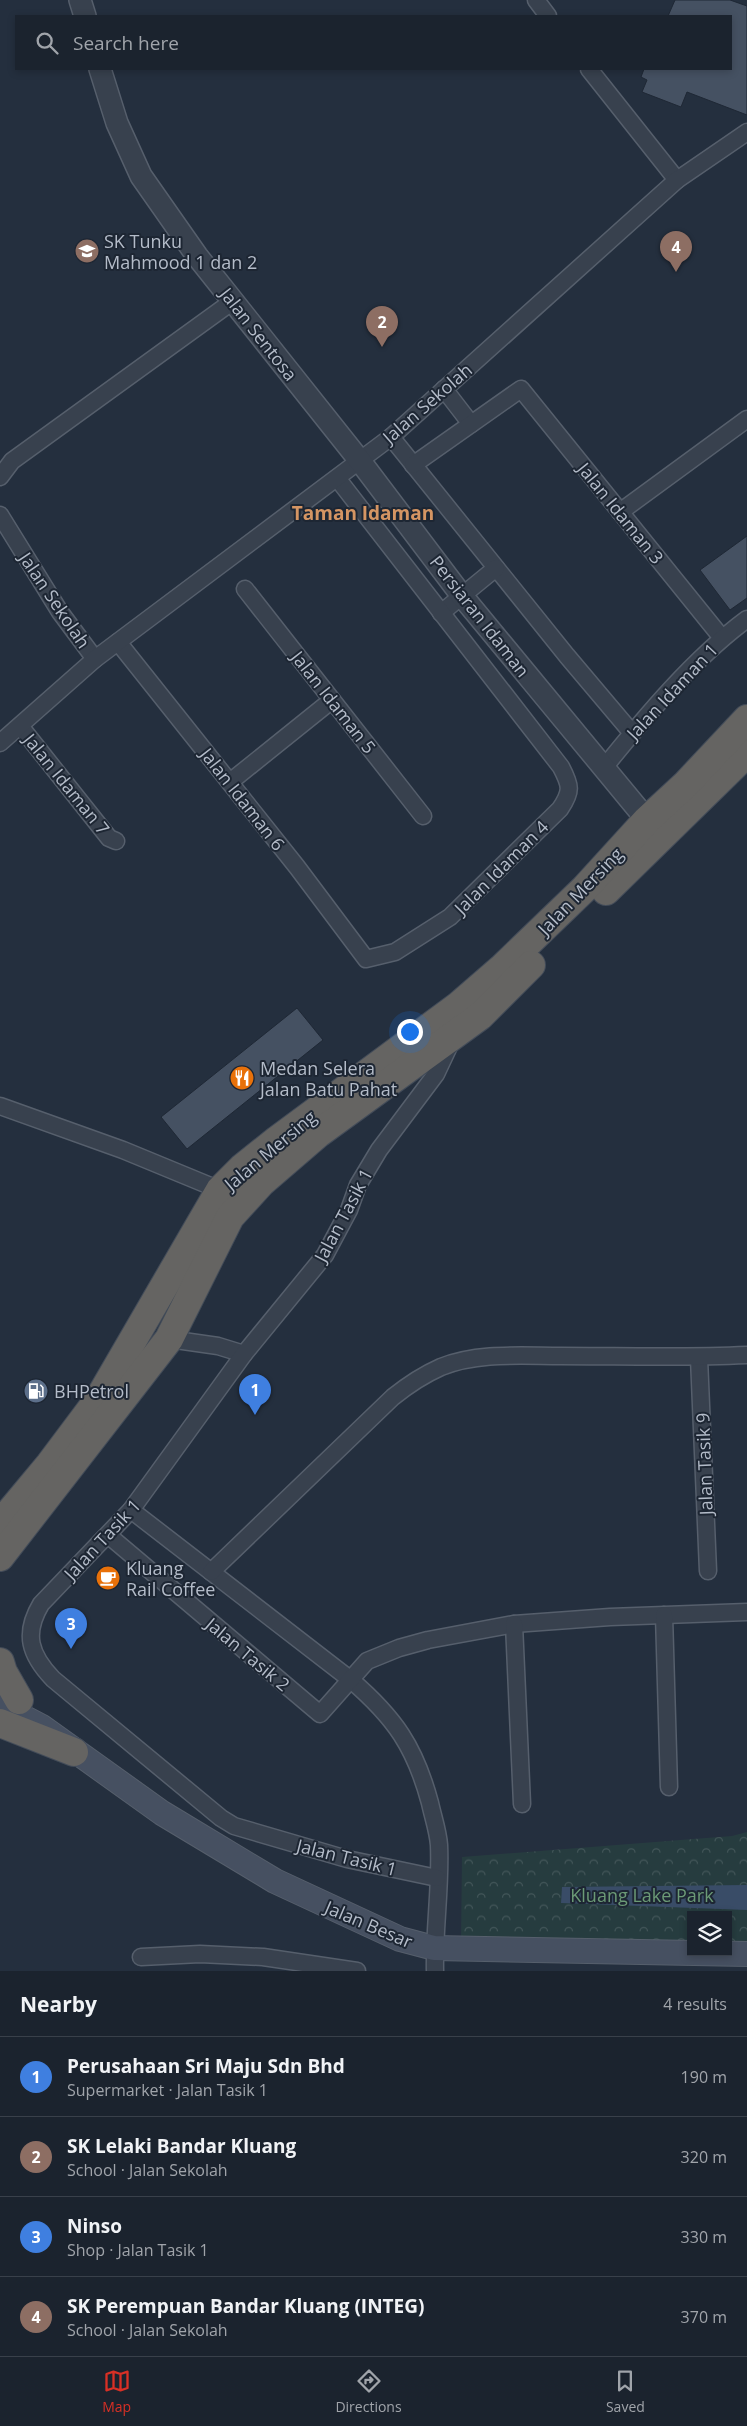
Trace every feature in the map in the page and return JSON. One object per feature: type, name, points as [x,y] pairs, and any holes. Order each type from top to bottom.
[{"type":"highway","name":"Jalan Mersing","points":[[0,1557],[10,1517],[98,1400],[220,1190],[242,1168],[278,1140],[471,995],[542,932],[646,820],[686,784],[747,719]]},
{"type":"highway","points":[[10,1517],[169,1339],[230,1218],[261,1183],[319,1133],[480,1016],[747,753]]},
{"type":"highway","points":[[0,1662],[10,1703]]},
{"type":"highway","points":[[0,1723],[74,1752]]},
{"type":"main road","name":"Jalan Besar","points":[[0,1679],[10,1703],[74,1752],[162,1813],[274,1881],[400,1940],[434,1959],[747,1954]]},
{"type":"street","points":[[80,0],[85,15]]},
{"type":"street","points":[[536,0],[547,15]]},
{"type":"street","name":"Jalan Sentosa","points":[[100,70],[117,123],[141,176],[197,256],[360,461]]},
{"type":"street","points":[[590,70],[677,180]]},
{"type":"street","name":"Jalan Sekolah","points":[[0,743],[95,659],[391,437],[677,180],[747,132]]},
{"type":"street","points":[[0,477],[12,461],[233,302]]},
{"type":"street","points":[[413,465],[471,424],[444,389]]},
{"type":"street","name":"Jalan Idaman 3","points":[[471,424],[521,389],[722,638]]},
{"type":"street","points":[[620,512],[747,419]]},
{"type":"street","points":[[391,437],[632,733]]},
{"type":"street","name":"Persiaran Idaman","points":[[360,461],[462,596],[646,820]]},
{"type":"street","name":"Jalan Idaman 4","points":[[337,478],[561,767],[569,782],[569,795],[560,809],[450,917],[395,952],[366,959]]},
{"type":"street","name":"Jalan Sekolah","points":[[0,515],[60,612],[95,659]]},
{"type":"street","points":[[441,613],[496,568]]},
{"type":"street","name":"Jalan Idaman 5","points":[[245,589],[422,816]]},
{"type":"street","name":"Jalan Idaman 1","points":[[603,769],[632,733],[722,638],[747,619]]},
{"type":"street","name":"Jalan Idaman 6","points":[[118,642],[230,782],[366,959]]},
{"type":"street","points":[[230,782],[332,700]]},
{"type":"street","name":"Jalan Idaman 7","points":[[20,726],[109,838],[116,841]]},
{"type":"street","name":"Persiaran Idaman","points":[[603,769],[643,799],[655,799],[686,784]]},
{"type":"street","name":"Jalan Tasik 1","points":[[437,1878],[347,1859],[234,1826],[221,1818],[53,1680],[42,1668],[34,1653],[30,1637],[31,1620],[41,1604],[131,1510],[244,1354],[325,1256],[349,1210],[358,1185],[378,1150],[436,1074],[454,1035]]},
{"type":"street","points":[[0,1106],[124,1150],[220,1190]]},
{"type":"street","points":[[169,1339],[218,1346],[244,1354]]},
{"type":"street","points":[[211,1572],[393,1397],[414,1380],[442,1367],[478,1358],[523,1355],[700,1358],[747,1355]]},
{"type":"street","name":"Jalan Tasik 9","points":[[700,1358],[708,1571]]},
{"type":"street","points":[[131,1510],[351,1680],[387,1714],[410,1747],[421,1774],[439,1843],[434,1959]]},
{"type":"street","name":"Jalan Tasik 2","points":[[108,1535],[320,1714],[351,1680]]},
{"type":"street","points":[[351,1680],[367,1661],[399,1648],[514,1624],[747,1612]]},
{"type":"street","points":[[664,1615],[669,1787]]},
{"type":"street","points":[[514,1624],[522,1804]]},
{"type":"street","points":[[141,1957],[200,1954],[263,1957],[357,1971]]},
{"type":"green space","name":"Kluang Lake Park","points":[[747,1832],[747,1947],[732,1947],[732,1911],[687,1911],[687,1946],[461,1944],[462,1857],[732,1836]]},
{"type":"water","points":[[747,1885],[747,1910],[561,1903],[562,1887]]},
{"type":"building","points":[[675,0],[730,0],[747,6],[747,115],[687,92],[681,107],[642,92],[647,80],[641,77],[644,70],[732,70],[732,15],[668,15]]},
{"type":"building","points":[[747,536],[747,598],[730,610],[700,570]]},
{"type":"building","name":"Medan Selera Jalan Batu Pahat","points":[[297,1008],[323,1040],[187,1149],[161,1117]]},
{"type":"place","name":"SK Tunku Mahmood 1 dan 2","points":[[87,251]]},
{"type":"place","name":"SK Perempuan Bandar Kluang (INTEG)","points":[[676,272]]},
{"type":"place","name":"SK Lelaki Bandar Kluang","points":[[382,347]]},
{"type":"place","name":"Medan Selera Jalan Batu Pahat","points":[[242,1078]]},
{"type":"place","name":"BHPetrol","points":[[36,1391]]},
{"type":"place","name":"Perusahaan Sri Maju Sdn Bhd","points":[[255,1415]]},
{"type":"place","name":"Kluang Rail Coffee","points":[[108,1578]]},
{"type":"place","name":"Ninso","points":[[71,1649]]},
{"type":"district","name":"Taman Idaman","points":[[363,513]]}]
